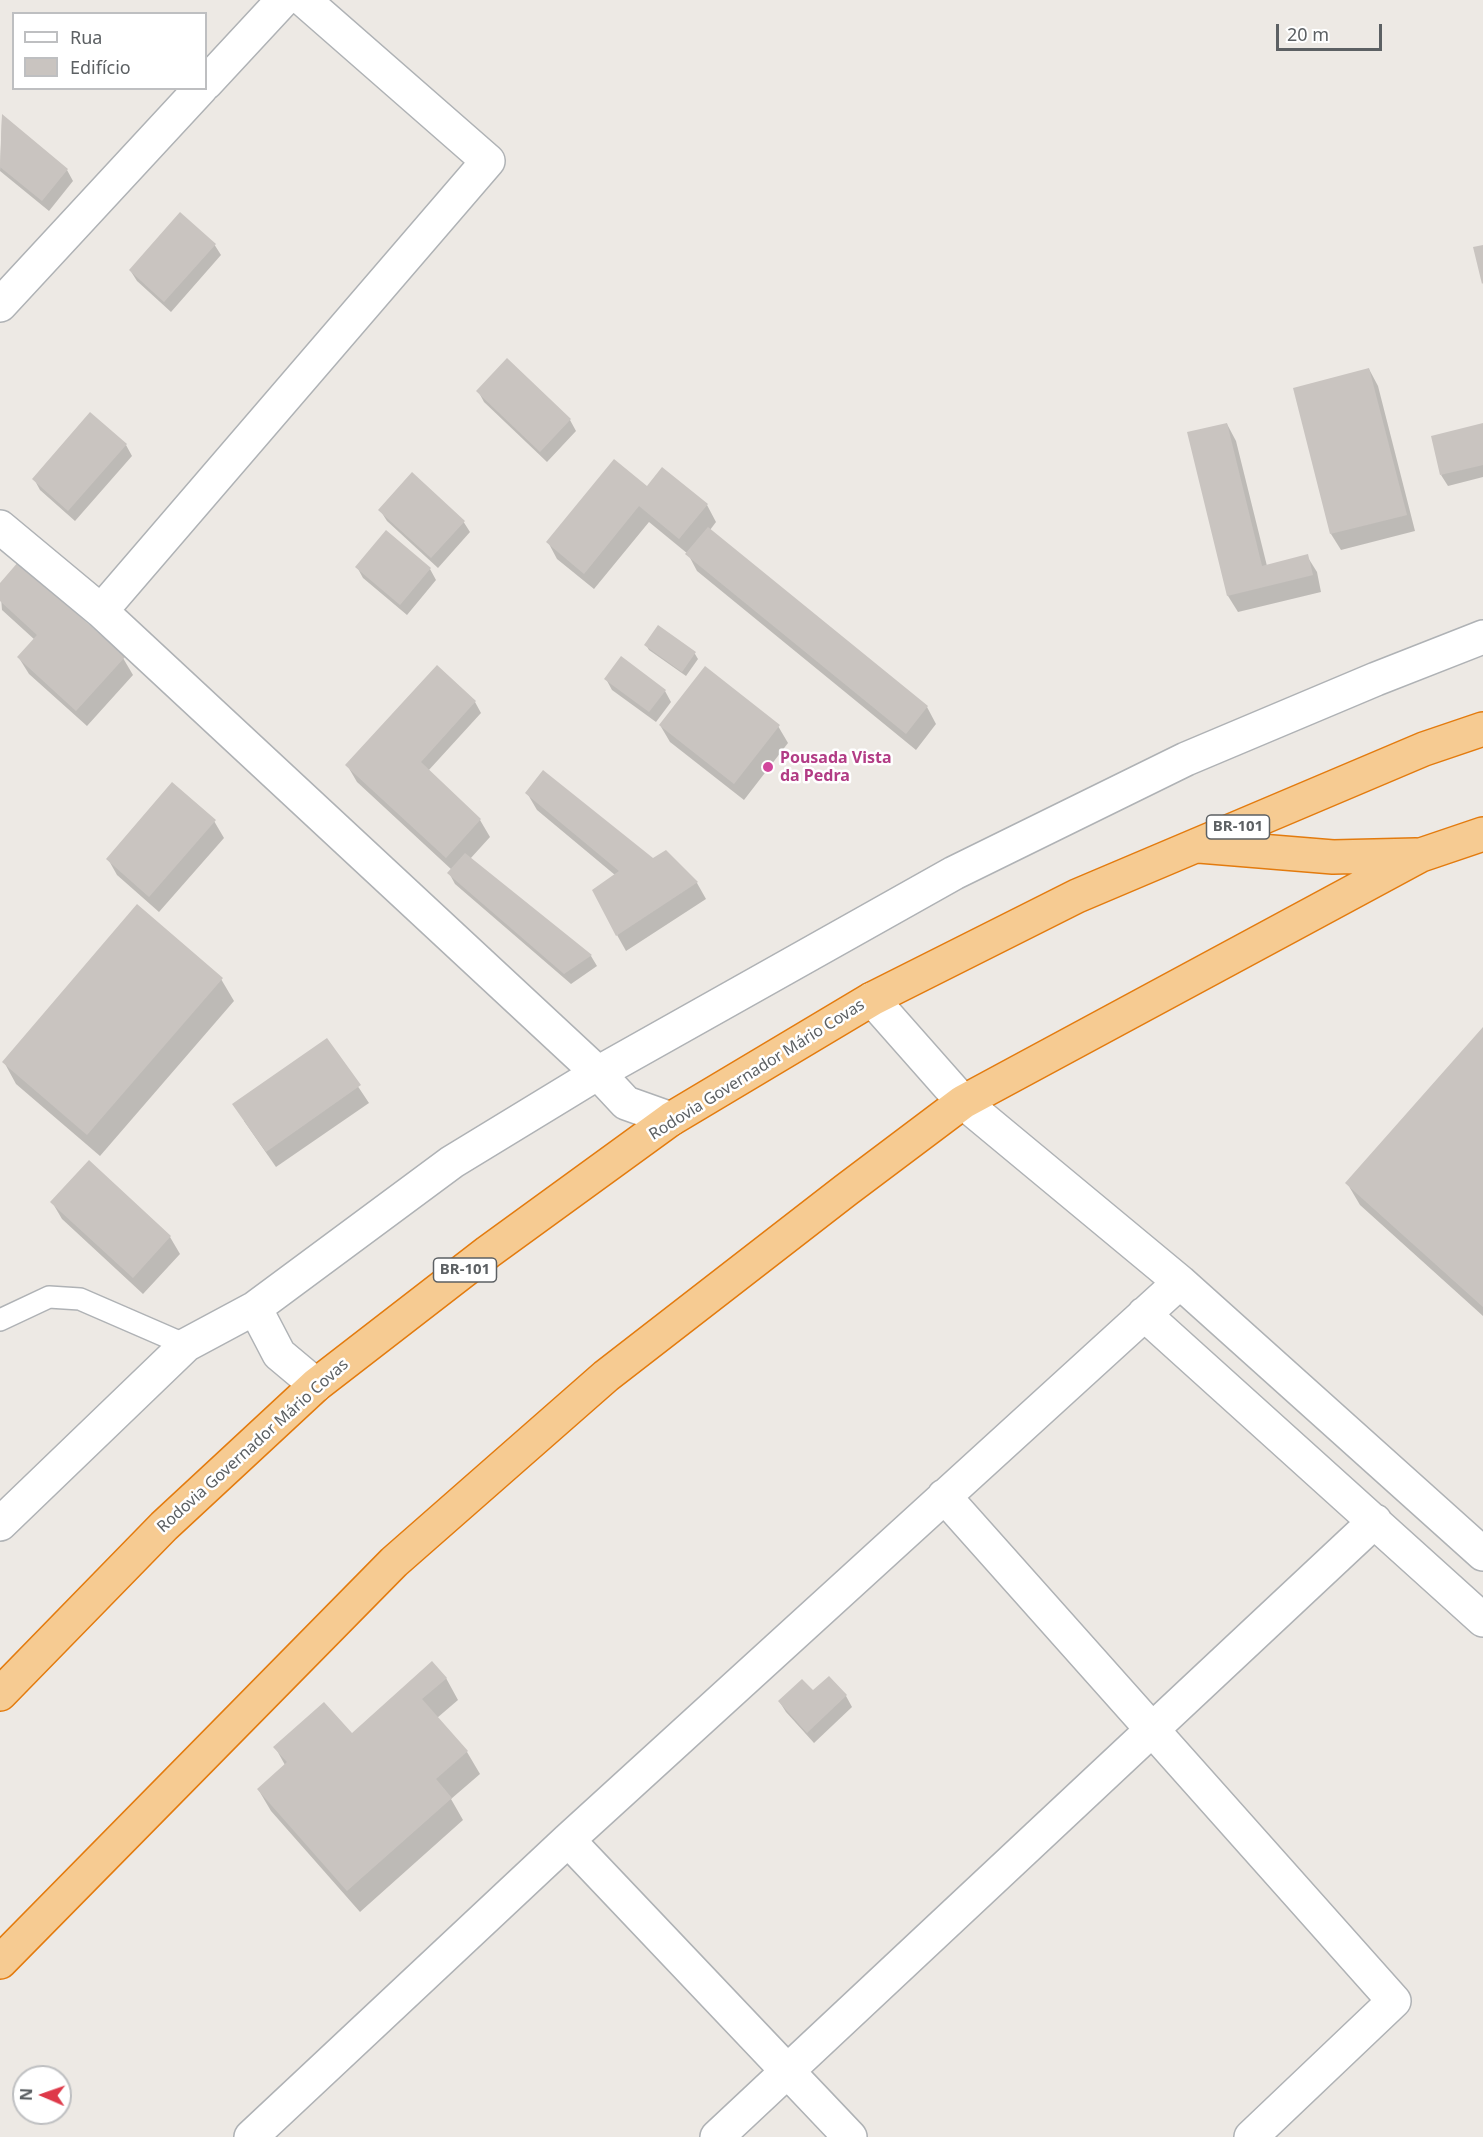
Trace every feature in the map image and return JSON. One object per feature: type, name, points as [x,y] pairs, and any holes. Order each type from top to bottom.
[{"type":"highway","name":"Rodovia Governador Mário Covas","points":[[0,1694],[164,1526],[316,1385],[488,1252],[671,1119],[872,999],[1077,896],[1424,749],[1483,729]]},
{"type":"highway","points":[[0,1962],[394,1562],[480,1484],[606,1376],[963,1102],[1421,855],[1483,834]]},
{"type":"highway","points":[[1194,845],[1333,857],[1421,855]]},
{"type":"street","points":[[207,82],[283,0]]},
{"type":"street","points":[[101,611],[488,161],[304,0]]},
{"type":"street","points":[[0,305],[199,90]]},
{"type":"street","points":[[0,527],[101,611],[598,1073],[626,1103],[671,1119]]},
{"type":"street","points":[[0,1524],[186,1345],[255,1308],[452,1162],[598,1073],[964,868],[1186,759],[1376,678],[1483,637]]},
{"type":"street","points":[[872,999],[963,1102],[1180,1282],[1483,1554]]},
{"type":"street","points":[[251,2137],[568,1840],[1180,1282]]},
{"type":"street","points":[[255,1308],[279,1354],[316,1385]]},
{"type":"street","points":[[1144,1314],[1483,1620]]},
{"type":"street","points":[[944,1496],[1394,2001],[1251,2137]]},
{"type":"street","points":[[717,2137],[1376,1521]]},
{"type":"street","points":[[568,1840],[850,2137]]},
{"type":"lane","points":[[0,1320],[49,1297],[80,1299],[186,1345]]},
{"type":"building","points":[[2,114],[68,169],[42,201],[0,167]]},
{"type":"building","points":[[180,212],[216,244],[164,302],[129,270]]},
{"type":"building","points":[[1483,245],[1483,283],[1482,284],[1473,247]]},
{"type":"building","points":[[507,358],[571,419],[540,452],[476,391]]},
{"type":"building","points":[[1369,368],[1407,515],[1330,534],[1293,388]]},
{"type":"building","points":[[90,412],[127,444],[68,511],[32,479]]},
{"type":"building","points":[[1227,423],[1262,566],[1308,554],[1313,575],[1227,596],[1187,432]]},
{"type":"building","points":[[1483,423],[1483,465],[1440,475],[1431,436]]},
{"type":"building","points":[[614,459],[647,486],[662,467],[708,504],[679,539],[639,506],[584,574],[546,542]]},
{"type":"building","points":[[412,472],[465,521],[431,558],[378,510]]},
{"type":"building","points":[[708,527],[928,706],[906,734],[685,554]]},
{"type":"building","points":[[386,530],[431,568],[400,605],[355,567]]},
{"type":"building","points":[[19,561],[125,657],[76,711],[17,657],[37,635],[0,601],[0,583]]},
{"type":"building","points":[[658,625],[696,652],[682,672],[644,645]]},
{"type":"building","points":[[621,656],[666,690],[649,712],[604,679]]},
{"type":"building","points":[[437,665],[476,701],[421,762],[481,819],[446,858],[345,765]]},
{"type":"building","points":[[705,666],[780,725],[734,784],[659,725]]},
{"type":"building","points":[[543,770],[653,858],[666,850],[698,882],[616,936],[592,890],[619,871],[525,793]]},
{"type":"building","points":[[172,782],[216,820],[149,897],[106,859]]},
{"type":"building","points":[[465,853],[592,955],[564,974],[447,873]]},
{"type":"building","points":[[137,904],[223,978],[87,1135],[2,1062]]},
{"type":"building","points":[[1483,1027],[1483,1307],[1345,1183]]},
{"type":"building","points":[[327,1038],[361,1085],[266,1152],[232,1104]]},
{"type":"building","points":[[89,1160],[171,1236],[133,1278],[50,1202]]},
{"type":"building","points":[[432,1661],[447,1678],[422,1699],[468,1751],[436,1779],[452,1798],[347,1891],[257,1789],[287,1762],[273,1747],[324,1702],[352,1733]]},
{"type":"building","points":[[829,1676],[847,1695],[807,1733],[778,1701],[802,1679],[813,1690]]},
{"type":"place","name":"Pousada Vista da Pedra","points":[[768,767]]}]
